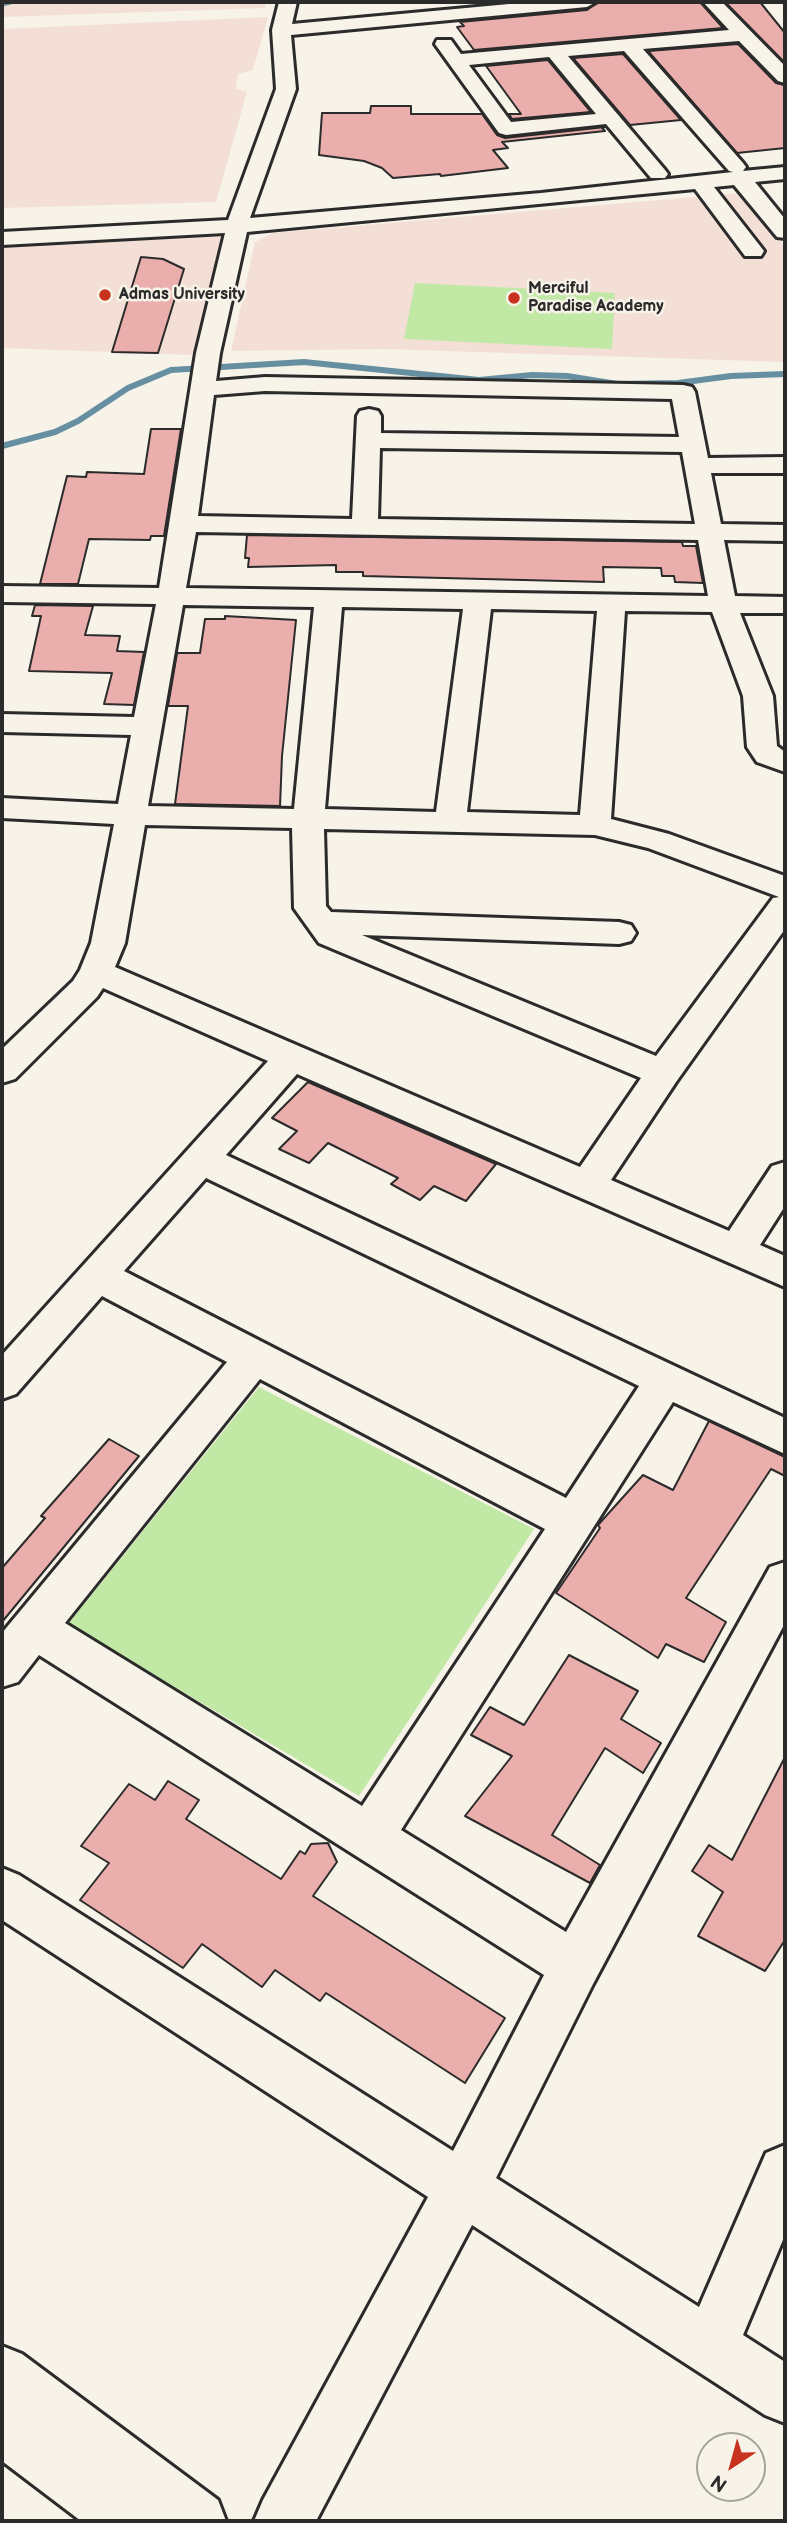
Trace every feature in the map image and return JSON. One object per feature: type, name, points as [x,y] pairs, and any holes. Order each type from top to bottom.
[{"type":"street","points":[[2,1070],[66,1010],[96,972],[108,943],[184,524],[208,353],[240,219],[286,89],[281,30],[288,2]]},
{"type":"street","points":[[281,30],[587,2]]},
{"type":"street","points":[[712,2],[741,35],[785,77]]},
{"type":"street","points":[[425,16],[506,128],[610,118]]},
{"type":"street","points":[[456,60],[741,35]]},
{"type":"street","points":[[629,45],[738,172],[785,232]]},
{"type":"street","points":[[554,51],[658,174]]},
{"type":"street","points":[[2,238],[537,192],[700,182],[785,162]]},
{"type":"street","points":[[537,192],[658,174],[785,173]]},
{"type":"street","points":[[700,182],[753,251]]},
{"type":"street","points":[[2,223],[240,219]]},
{"type":"street","points":[[202,386],[265,384],[683,392],[723,604],[772,697],[762,747],[768,755],[785,763]]},
{"type":"street","points":[[365,526],[370,386]]},
{"type":"street","points":[[368,440],[695,455],[785,465]]},
{"type":"street","points":[[184,524],[785,533]]},
{"type":"street","points":[[2,594],[785,605]]},
{"type":"street","points":[[329,599],[308,820],[310,908],[331,935],[663,1073]]},
{"type":"street","points":[[450,821],[478,601]]},
{"type":"street","points":[[595,825],[612,603]]},
{"type":"street","points":[[2,723],[147,726]]},
{"type":"street","points":[[2,808],[132,815],[595,825],[658,841],[785,888]]},
{"type":"street","points":[[587,1186],[663,1073],[785,906]]},
{"type":"street","points":[[321,923],[619,933]]},
{"type":"street","points":[[96,972],[290,1059],[785,1272]]},
{"type":"street","points":[[2,1382],[290,1059]]},
{"type":"street","points":[[200,1159],[785,1437]]},
{"type":"street","points":[[736,1251],[785,1176]]},
{"type":"street","points":[[98,1276],[573,1523]]},
{"type":"street","points":[[2,1667],[254,1357]]},
{"type":"street","points":[[369,1838],[666,1381]]},
{"type":"street","points":[[284,2521],[462,2188],[575,1966],[785,1581]]},
{"type":"street","points":[[34,1628],[575,1966]]},
{"type":"street","points":[[2,1892],[785,2395]]},
{"type":"street","points":[[710,2347],[785,2172]]},
{"type":"street","points":[[2,2374],[197,2521]]},
{"type":"street","points":[[2,2425],[130,2521]]},
{"type":"shaded area","points":[[2,2],[266,2],[265,8],[2,17]]},
{"type":"shaded area","points":[[268,17],[253,70],[238,74],[236,89],[247,92],[216,202],[2,208],[2,29]]},
{"type":"shaded area","name":"Merciful Paradise Academy","points":[[741,193],[785,246],[785,362],[384,349],[231,351],[255,242],[273,233]]},
{"type":"shaded area","name":"Admas University","points":[[223,235],[192,355],[2,348],[2,243]]},
{"type":"green space","points":[[415,283],[615,293],[612,349],[404,339]]},
{"type":"green space","points":[[259,1387],[534,1529],[359,1796],[68,1624]]},
{"type":"building","points":[[598,2],[700,2],[723,28],[474,50],[457,27],[464,26],[460,22],[587,10]]},
{"type":"building","points":[[725,2],[760,2],[785,33],[785,63]]},
{"type":"building","points":[[738,44],[776,83],[785,85],[785,148],[737,153],[648,51]]},
{"type":"building","points":[[623,54],[681,120],[630,125],[573,58]]},
{"type":"building","points":[[548,60],[591,112],[512,119],[509,114],[521,114],[486,66]]},
{"type":"building","points":[[371,106],[411,106],[411,114],[482,114],[497,135],[505,138],[605,127],[602,128],[605,131],[502,142],[508,148],[493,150],[508,168],[441,176],[393,178],[382,168],[364,161],[319,155],[322,113],[370,113]]},
{"type":"building","points":[[141,257],[163,259],[184,269],[158,353],[112,352]]},
{"type":"building","points":[[151,429],[181,429],[164,536],[151,536],[150,540],[89,539],[78,584],[40,584],[67,476],[86,477],[87,472],[144,474]]},
{"type":"building","points":[[247,535],[682,542],[683,546],[696,546],[703,583],[675,582],[674,576],[662,576],[661,568],[603,567],[604,582],[363,576],[363,572],[336,572],[336,565],[248,567],[249,558],[245,558]]},
{"type":"building","points":[[35,605],[93,606],[85,635],[120,636],[117,651],[144,652],[134,705],[104,704],[112,673],[29,671],[41,616],[32,616]]},
{"type":"building","points":[[225,616],[296,620],[282,756],[280,806],[175,804],[188,706],[168,706],[177,653],[200,653],[205,619],[225,619]]},
{"type":"building","points":[[308,1082],[496,1164],[466,1201],[434,1186],[420,1200],[391,1184],[398,1178],[328,1143],[309,1163],[279,1149],[297,1131],[272,1118]]},
{"type":"building","points":[[709,1421],[785,1457],[785,1476],[771,1469],[686,1598],[726,1622],[704,1662],[666,1644],[658,1658],[556,1593],[600,1528],[598,1525],[643,1475],[673,1490]]},
{"type":"building","points":[[109,1439],[139,1456],[2,1622],[2,1568],[45,1518],[41,1516]]},
{"type":"building","points":[[569,1655],[638,1691],[621,1719],[661,1743],[643,1773],[605,1748],[552,1835],[600,1865],[590,1883],[465,1816],[512,1756],[471,1735],[490,1707],[524,1725]]},
{"type":"building","points":[[785,1757],[785,1940],[765,1971],[698,1936],[723,1892],[692,1871],[709,1845],[732,1860]]},
{"type":"building","points":[[168,1781],[199,1800],[186,1819],[281,1879],[300,1851],[305,1854],[311,1844],[328,1843],[337,1862],[313,1896],[505,2018],[465,2083],[326,1993],[320,2001],[275,1970],[262,1987],[202,1944],[183,1968],[80,1900],[109,1863],[81,1846],[129,1784],[155,1800]]},
{"type":"waterway","points":[[2,4],[10,2]]},
{"type":"waterway","points":[[2,446],[55,432],[78,421],[128,388],[171,370],[304,362],[479,380],[532,375],[567,376],[617,384],[678,383],[731,376],[785,374]]},
{"type":"place","name":"Admas University","points":[[105,295]]},
{"type":"place","name":"Merciful Paradise Academy","points":[[514,298]]}]
